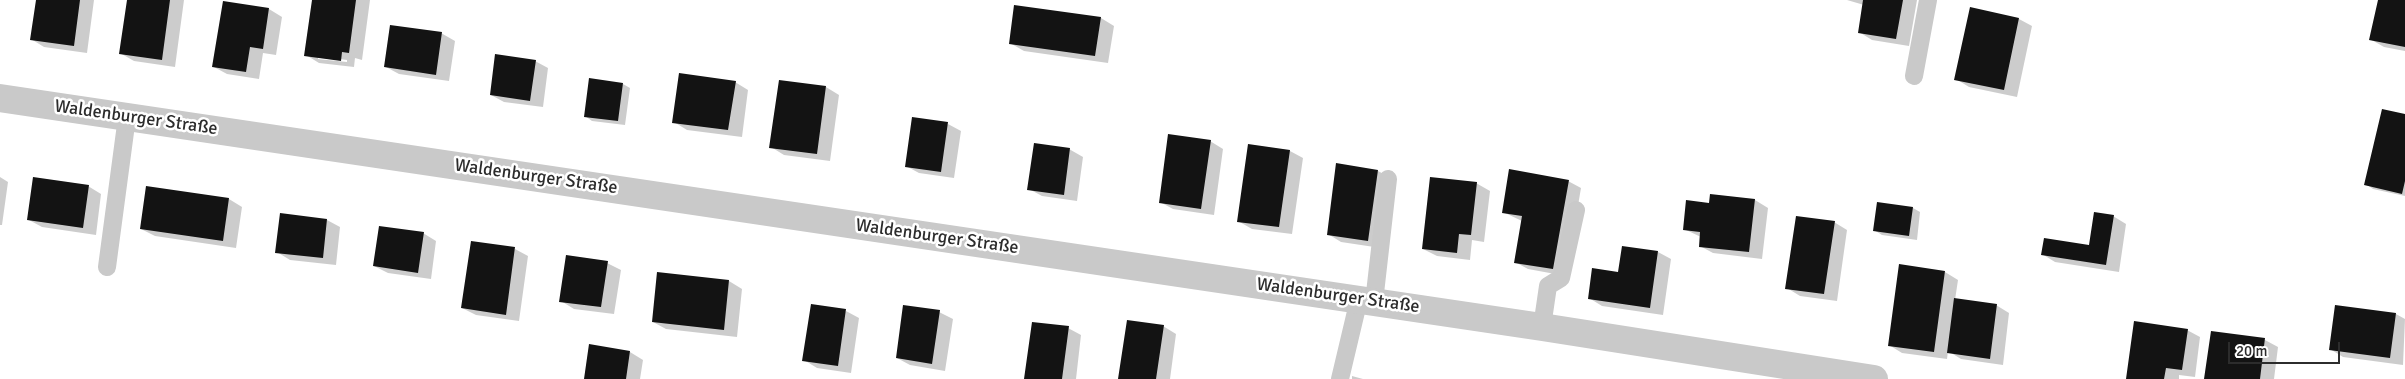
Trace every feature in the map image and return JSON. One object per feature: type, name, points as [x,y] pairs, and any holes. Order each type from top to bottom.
[{"type":"street","name":"Waldenburger Straße","points":[[0,98],[1542,327],[1874,379]]},
{"type":"lane","points":[[1914,76],[1928,0]]},
{"type":"lane","points":[[107,267],[127,117]]},
{"type":"lane","points":[[1340,379],[1366,301],[1388,179]]},
{"type":"lane","points":[[1542,327],[1548,286],[1561,278],[1576,210]]},
{"type":"building","points":[[36,0],[80,0],[74,46],[30,40]]},
{"type":"building","points":[[127,0],[170,0],[162,60],[119,54]]},
{"type":"building","points":[[312,0],[356,0],[349,53],[342,52],[341,61],[304,56]]},
{"type":"building","points":[[1863,0],[1903,0],[1896,39],[1858,33]]},
{"type":"building","points":[[2378,0],[2405,0],[2405,47],[2369,40]]},
{"type":"building","points":[[223,1],[269,8],[263,49],[250,47],[246,72],[212,67]]},
{"type":"building","points":[[1014,5],[1101,17],[1095,56],[1009,44]]},
{"type":"building","points":[[1970,7],[2019,18],[2004,90],[1954,80]]},
{"type":"building","points":[[390,25],[442,32],[436,75],[384,67]]},
{"type":"building","points":[[495,54],[536,60],[530,101],[490,95]]},
{"type":"building","points":[[679,73],[736,81],[728,130],[672,123]]},
{"type":"building","points":[[589,78],[623,83],[618,121],[584,117]]},
{"type":"building","points":[[779,80],[826,86],[817,154],[769,148]]},
{"type":"building","points":[[2382,109],[2405,114],[2405,181],[2402,194],[2364,185]]},
{"type":"building","points":[[912,117],[948,122],[941,172],[905,167]]},
{"type":"building","points":[[1168,134],[1211,140],[1201,209],[1159,203]]},
{"type":"building","points":[[1034,143],[1070,148],[1064,195],[1027,190]]},
{"type":"building","points":[[1248,144],[1290,150],[1279,227],[1237,222]]},
{"type":"building","points":[[1336,163],[1378,170],[1368,241],[1327,235]]},
{"type":"building","points":[[1509,169],[1569,180],[1553,269],[1514,263],[1522,216],[1502,213]]},
{"type":"building","points":[[33,177],[89,185],[83,228],[27,220]]},
{"type":"building","points":[[1430,177],[1477,182],[1471,235],[1459,234],[1457,253],[1422,249]]},
{"type":"building","points":[[146,186],[229,198],[223,241],[140,229]]},
{"type":"building","points":[[1710,194],[1755,199],[1749,252],[1699,247],[1700,232],[1683,230],[1686,200],[1709,203]]},
{"type":"building","points":[[1877,202],[1913,207],[1909,236],[1873,231]]},
{"type":"building","points":[[2094,212],[2114,215],[2106,265],[2041,255],[2044,238],[2089,245]]},
{"type":"building","points":[[280,213],[327,219],[323,258],[275,253]]},
{"type":"building","points":[[1796,216],[1835,221],[1824,294],[1785,289]]},
{"type":"building","points":[[379,226],[424,232],[418,273],[373,266]]},
{"type":"building","points":[[471,241],[515,247],[506,315],[461,308]]},
{"type":"building","points":[[1622,246],[1658,251],[1650,308],[1588,299],[1592,268],[1618,272]]},
{"type":"building","points":[[566,255],[608,261],[601,307],[559,302]]},
{"type":"building","points":[[1899,264],[1945,271],[1934,352],[1888,346]]},
{"type":"building","points":[[657,272],[729,280],[724,330],[652,322]]},
{"type":"building","points":[[1954,298],[1997,304],[1990,359],[1947,353]]},
{"type":"building","points":[[811,304],[846,309],[838,366],[802,361]]},
{"type":"building","points":[[903,305],[940,310],[932,364],[896,358]]},
{"type":"building","points":[[2335,305],[2396,313],[2390,358],[2329,350]]},
{"type":"building","points":[[1127,320],[1164,325],[1156,379],[1118,379]]},
{"type":"building","points":[[2134,321],[2188,329],[2182,370],[2166,368],[2164,379],[2126,379]]},
{"type":"building","points":[[1032,322],[1069,326],[1062,379],[1024,379]]},
{"type":"building","points":[[2211,331],[2265,338],[2260,379],[2204,379]]},
{"type":"building","points":[[589,344],[630,351],[626,379],[584,379]]}]
